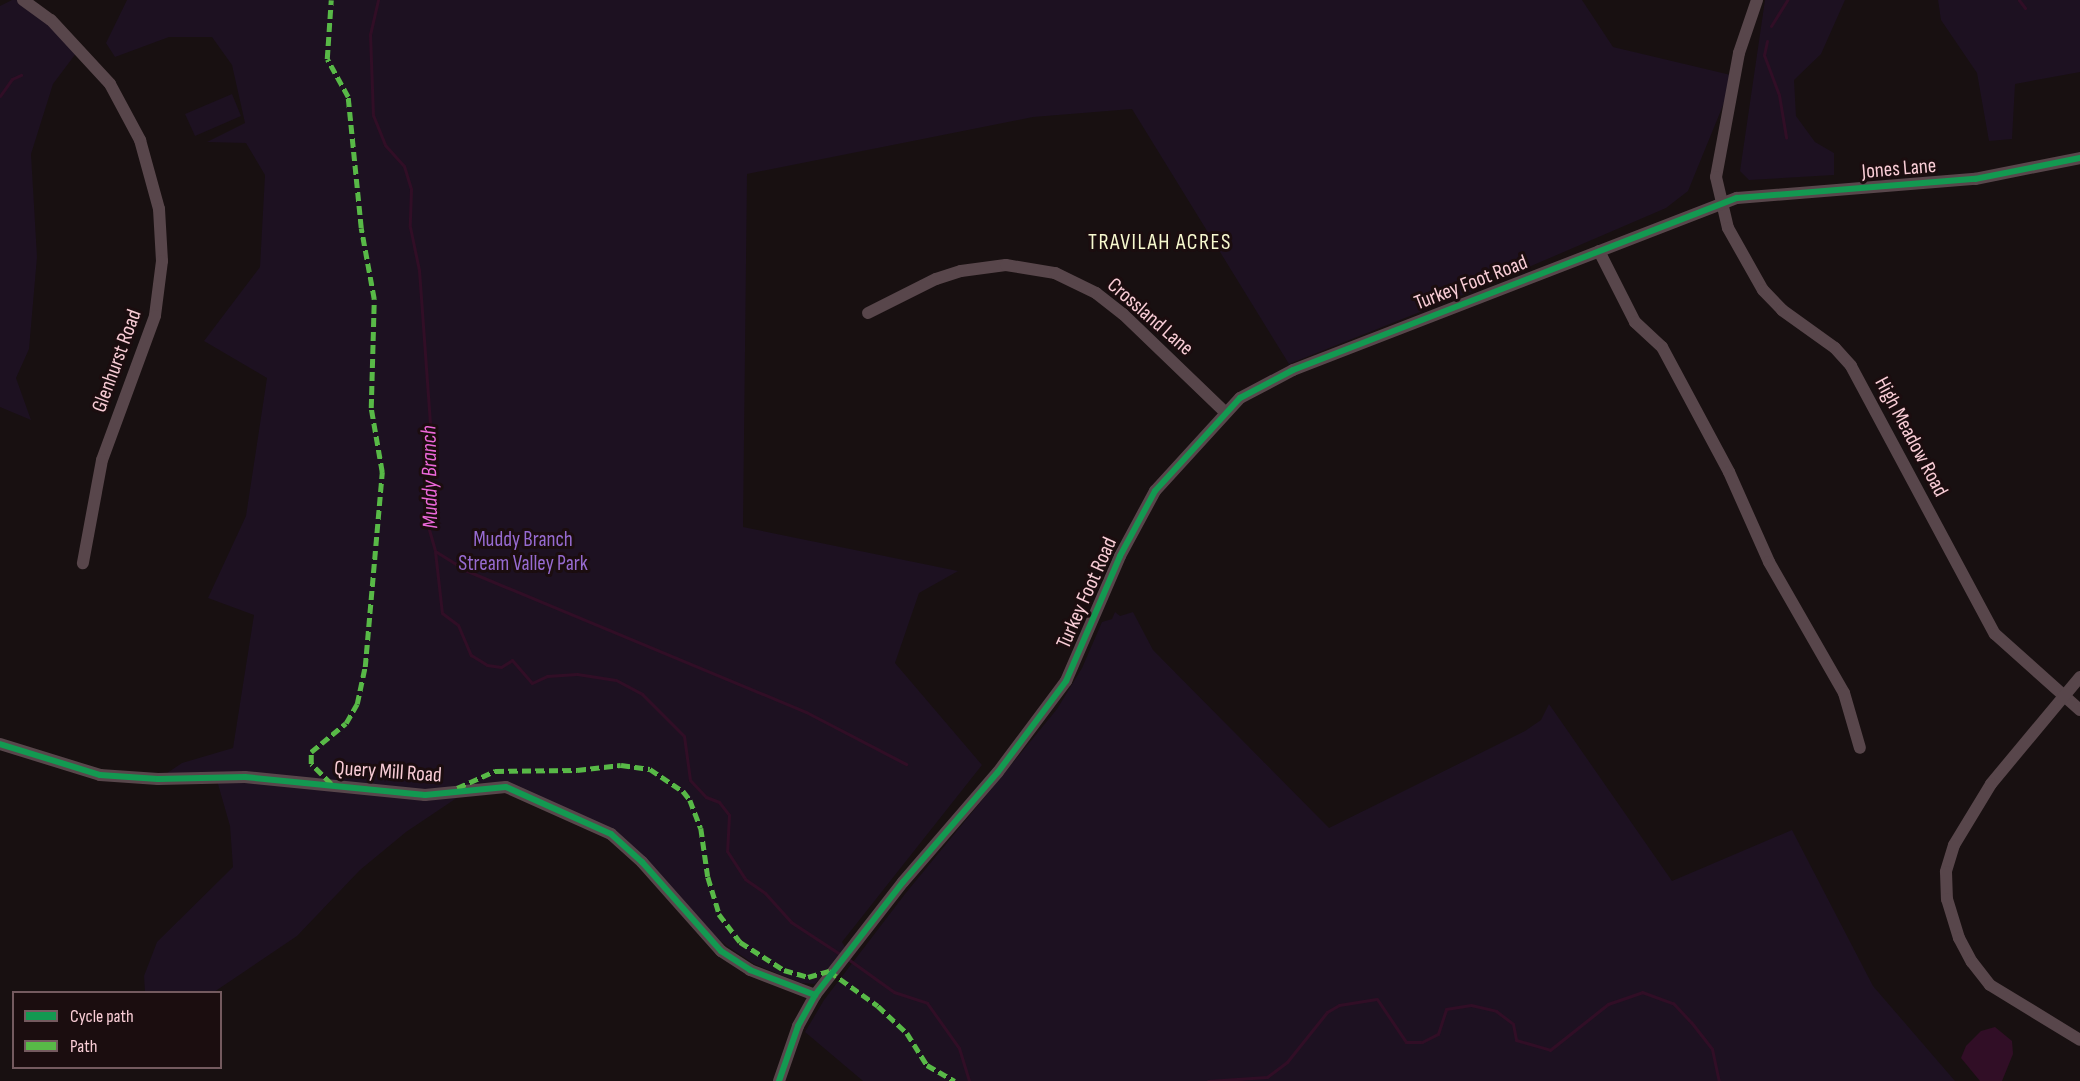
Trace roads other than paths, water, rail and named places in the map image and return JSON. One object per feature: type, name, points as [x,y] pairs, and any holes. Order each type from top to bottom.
[{"type":"street","name":"Glenhurst Road","points":[[23,0],[56,24],[110,84],[140,140],[159,209],[162,261],[155,316],[102,460],[83,563]]},
{"type":"street","points":[[1720,204],[1716,177],[1739,53],[1757,0]]},
{"type":"street","name":"Jones Lane","points":[[1720,204],[1764,195],[1975,179],[2080,158]]},
{"type":"street","name":"Turkey Foot Road","points":[[779,1081],[794,1034],[815,995],[1045,713],[1066,681],[1145,508],[1175,467],[1225,412],[1257,387],[1293,370],[1720,204]]},
{"type":"street","name":"High Meadow Road","points":[[1720,204],[1728,228],[1763,290],[1782,310],[1835,348],[1851,366],[1995,634],[2080,710]]},
{"type":"street","points":[[1599,251],[1635,322],[1662,348],[1707,431],[1769,562],[1844,693],[1860,747]]},
{"type":"street","name":"Crossland Lane","points":[[868,313],[936,279],[961,271],[1006,265],[1055,273],[1096,293],[1123,314],[1225,412]]},
{"type":"street","points":[[2080,677],[2063,695],[1970,814],[1954,845],[1946,872],[1947,899],[1959,938],[1990,985],[2080,1040]]},
{"type":"street","name":"Query Mill Road","points":[[0,744],[100,775],[158,779],[245,777],[425,795],[506,787],[587,821],[611,834],[642,862],[721,951],[750,970],[815,995]]},
{"type":"waterway","name":"Muddy Branch","points":[[378,0],[370,34],[373,115],[385,145],[404,166],[411,189],[410,227],[419,270],[431,438],[428,526],[435,551],[442,613],[458,625],[471,655],[487,665],[501,667],[512,660],[532,683],[547,676],[577,674],[616,680],[642,694],[684,736],[690,780],[706,797],[719,802],[729,815],[727,851],[745,879],[765,893],[791,922],[843,956]]},
{"type":"waterway","points":[[1771,26],[1787,0]]},
{"type":"waterway","points":[[2019,0],[2025,8]]},
{"type":"waterway","points":[[1767,41],[1764,55],[1779,95],[1786,137]]},
{"type":"waterway","points":[[0,96],[12,79],[21,75]]},
{"type":"waterway","points":[[435,551],[465,570],[806,712],[906,764]]},
{"type":"waterway","name":"Muddy Branch","points":[[848,959],[894,992],[927,1003],[959,1048],[969,1081]]},
{"type":"waterway","name":"Muddy Branch","points":[[1208,1081],[1267,1077],[1287,1062],[1327,1012],[1339,1005],[1377,999],[1406,1042],[1422,1042],[1438,1034],[1446,1009],[1471,1005],[1496,1011],[1513,1024],[1516,1040],[1550,1050],[1608,1004],[1642,992],[1673,1003],[1691,1022],[1712,1049],[1719,1081]]},
{"type":"district","name":"TRAVILAH ACRES","points":[[1160,243]]},
{"type":"park label","name":"Muddy Branch Stream Valley Park","points":[[523,552]]}]
